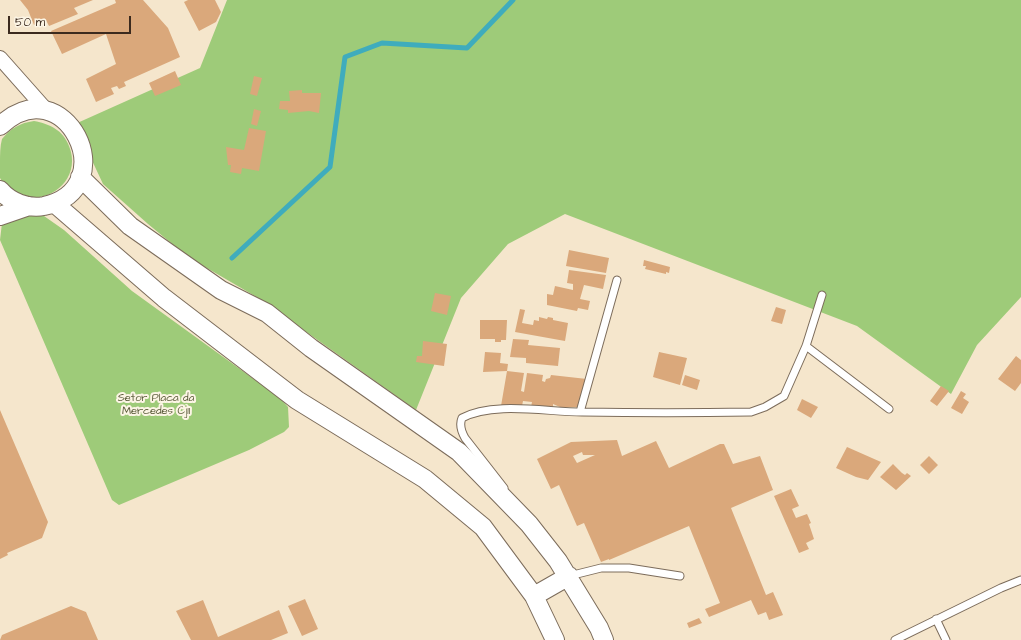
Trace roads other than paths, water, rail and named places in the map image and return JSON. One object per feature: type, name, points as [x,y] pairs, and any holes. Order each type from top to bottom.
[{"type":"street","points":[[0,58],[47,111]]},
{"type":"street","points":[[0,126],[14,115],[30,110],[47,111],[60,116],[71,125],[79,136],[83,150],[84,164],[80,177],[69,192],[54,203],[42,206],[29,206],[16,202],[0,190]]},
{"type":"street","points":[[80,177],[130,226],[221,290],[267,313],[311,348],[459,452],[529,524],[568,576],[599,628],[604,640]]},
{"type":"street","points":[[54,203],[164,298],[297,400],[425,479],[445,494],[482,527],[534,596],[555,640]]},
{"type":"street","points":[[0,216],[29,206]]},
{"type":"street","points":[[534,596],[568,576]]},
{"type":"lane","points":[[580,412],[617,280]]},
{"type":"lane","points":[[509,503],[504,486],[461,431],[460,423],[462,418],[480,411],[517,409],[580,412],[750,412],[766,407],[784,396],[806,346],[822,296]]},
{"type":"lane","points":[[806,346],[889,409]]},
{"type":"lane","points":[[568,576],[600,568],[629,568],[680,576]]},
{"type":"lane","points":[[895,640],[1001,588],[1021,580]]},
{"type":"lane","points":[[936,619],[946,640]]},
{"type":"waterway","points":[[232,258],[330,167],[345,57],[382,43],[467,48],[513,0]]},
{"type":"park label","name":"Setor Placa da Mercedes Cj11","points":[[156,405]]}]
